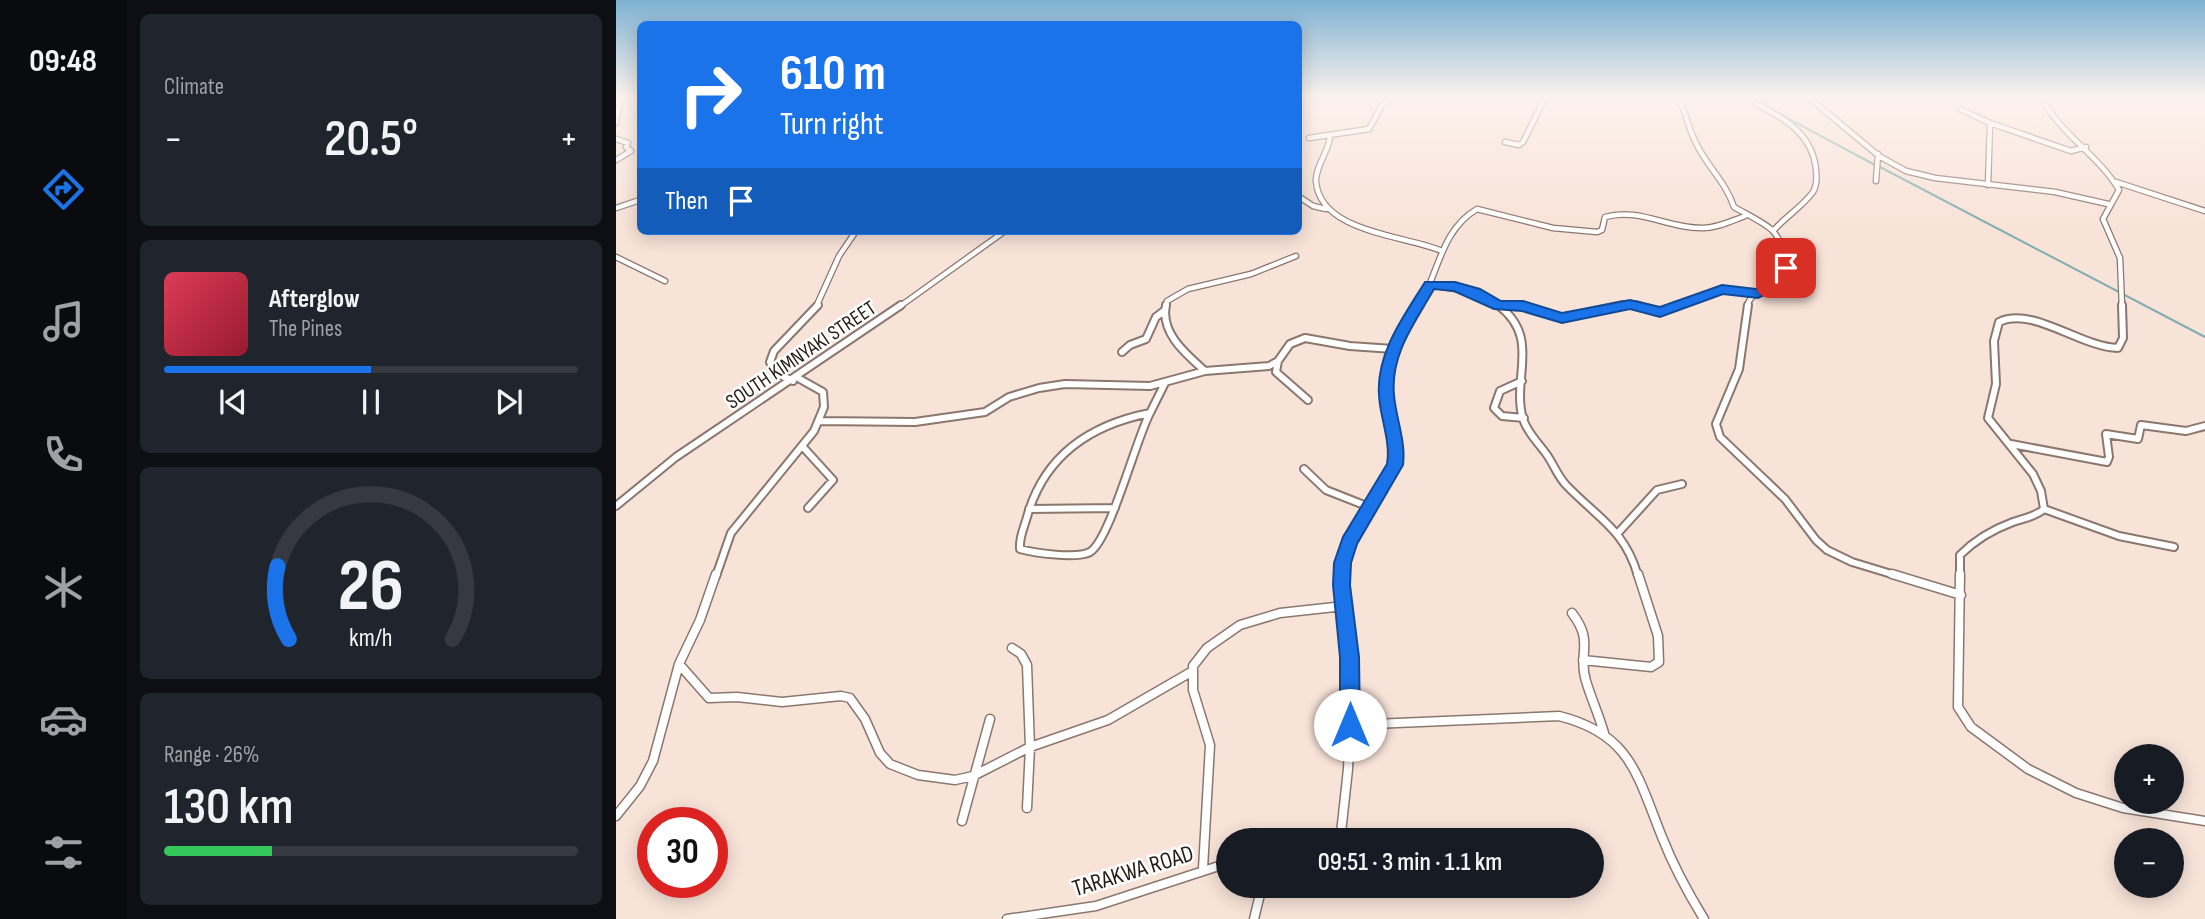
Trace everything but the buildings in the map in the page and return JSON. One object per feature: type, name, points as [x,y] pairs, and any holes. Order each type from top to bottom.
[{"type":"street","points":[[616,139],[628,143],[626,147],[631,151],[616,160]]},
{"type":"street","points":[[1326,209],[1318,196],[1316,177],[1320,161],[1330,145],[1330,139]]},
{"type":"street","points":[[1505,142],[1519,145],[1525,139]]},
{"type":"street","points":[[1694,139],[1728,188],[1734,207],[1745,216],[1773,230],[1784,257],[1785,274],[1780,282],[1758,293],[1746,309],[1739,369],[1716,424],[1720,437],[1785,499],[1816,540],[1834,554],[1961,595]]},
{"type":"street","points":[[1773,230],[1814,190],[1816,160],[1812,146],[1806,139]]},
{"type":"street","points":[[1861,139],[1897,167],[1919,174],[1988,185],[2071,193],[2108,204]]},
{"type":"street","points":[[1988,185],[1989,139]]},
{"type":"street","points":[[2036,139],[2071,151],[2086,147]]},
{"type":"street","points":[[2077,139],[2116,182],[2119,193],[2108,204],[2104,226],[2121,266],[2122,345],[2112,349],[2096,347],[2020,316],[2004,317],[1999,321],[1994,341],[1996,384],[1988,418],[1993,428],[2009,443],[2034,477],[2043,509],[2039,514],[2008,523],[1964,549],[1960,555],[1958,707],[1961,717],[1976,734],[2055,785],[2082,797],[2119,808],[2205,821]]},
{"type":"street","points":[[1875,181],[1878,154]]},
{"type":"street","points":[[2116,182],[2205,211]]},
{"type":"street","points":[[1302,199],[1361,227],[1418,240],[1442,251]]},
{"type":"street","points":[[616,208],[637,201]]},
{"type":"street","points":[[1341,828],[1350,725],[1349,657],[1342,563],[1349,542],[1368,507],[1392,473],[1397,459],[1386,386],[1393,349],[1430,285],[1442,251],[1460,223],[1477,209],[1553,228],[1597,232],[1602,230],[1605,218],[1611,215],[1632,215],[1698,228],[1745,216]]},
{"type":"street","points":[[616,816],[640,786],[653,761],[679,664],[700,620],[731,533],[744,513],[803,447],[819,421],[824,408],[823,392],[774,372],[770,362],[774,351],[818,304],[839,256],[853,235]]},
{"type":"street","name":"SOUTH KIMNYAKI STREET","points":[[616,506],[676,457],[796,380],[999,235]]},
{"type":"street","points":[[1205,371],[1168,332],[1164,312],[1170,298],[1188,289],[1261,271],[1296,256]]},
{"type":"street","points":[[616,257],[665,281]]},
{"type":"street","points":[[1430,285],[1465,289],[1499,306],[1516,323],[1523,338],[1522,381],[1524,418],[1528,431],[1546,453],[1565,484],[1618,533],[1641,578],[1659,639],[1661,658],[1651,667],[1583,660]]},
{"type":"street","points":[[1499,306],[1523,306],[1562,318],[1630,304],[1660,312],[1722,290],[1758,293]]},
{"type":"street","points":[[1122,352],[1130,345],[1146,339],[1156,317],[1164,312]]},
{"type":"street","points":[[1308,400],[1276,372],[1278,362],[1290,344],[1305,338],[1350,346],[1393,349]]},
{"type":"street","points":[[819,421],[915,422],[985,412],[1018,394],[1052,386],[1135,387],[1165,383],[1205,371],[1261,367],[1278,362]]},
{"type":"street","points":[[1522,381],[1500,391],[1494,408],[1497,414],[1502,416],[1524,418]]},
{"type":"street","points":[[1150,413],[1119,421],[1065,452],[1044,474],[1029,509],[1020,540],[1020,550],[1034,553],[1084,554],[1093,550],[1115,508],[1150,413],[1165,383]]},
{"type":"street","points":[[2009,443],[2107,462],[2109,457],[2106,434],[2138,439],[2141,425],[2186,431],[2205,426]]},
{"type":"street","points":[[803,447],[833,480],[808,508]]},
{"type":"street","points":[[1304,469],[1326,490],[1368,507]]},
{"type":"street","points":[[1618,533],[1657,490],[1682,484]]},
{"type":"street","points":[[1029,509],[1069,506],[1115,508]]},
{"type":"street","points":[[2043,509],[2119,536],[2174,547]]},
{"type":"street","points":[[679,664],[709,698],[737,697],[782,702],[841,696],[850,698],[856,704],[880,753],[890,764],[900,770],[935,778],[955,779],[974,776],[1030,747],[1108,720],[1191,672],[1199,656],[1218,636],[1243,621],[1344,606]]},
{"type":"street","points":[[1572,613],[1584,629],[1585,679],[1594,698],[1604,733]]},
{"type":"street","points":[[1012,648],[1021,654],[1027,665],[1030,747],[1027,808]]},
{"type":"street","points":[[1191,672],[1195,698],[1210,745],[1203,869]]},
{"type":"street","points":[[1350,725],[1559,716],[1589,723],[1604,733],[1630,761],[1641,781],[1675,869],[1704,919]]},
{"type":"street","points":[[962,821],[990,719]]},
{"type":"street","name":"TARAKWA ROAD","points":[[1007,919],[1096,905],[1216,866]]},
{"type":"street","points":[[1254,919],[1259,898]]},
{"type":"waterway","points":[[1826,139],[1875,165]]},
{"type":"waterway","points":[[1880,167],[2205,337]]},
{"type":"route","points":[[1350,725],[1349,657],[1341,585],[1342,563],[1349,542],[1368,507],[1392,473],[1397,459],[1386,395],[1387,375],[1393,349],[1430,285],[1455,286],[1475,292],[1499,306],[1523,306],[1562,318],[1630,304],[1656,313],[1722,290],[1758,293],[1780,282],[1786,268]]}]
